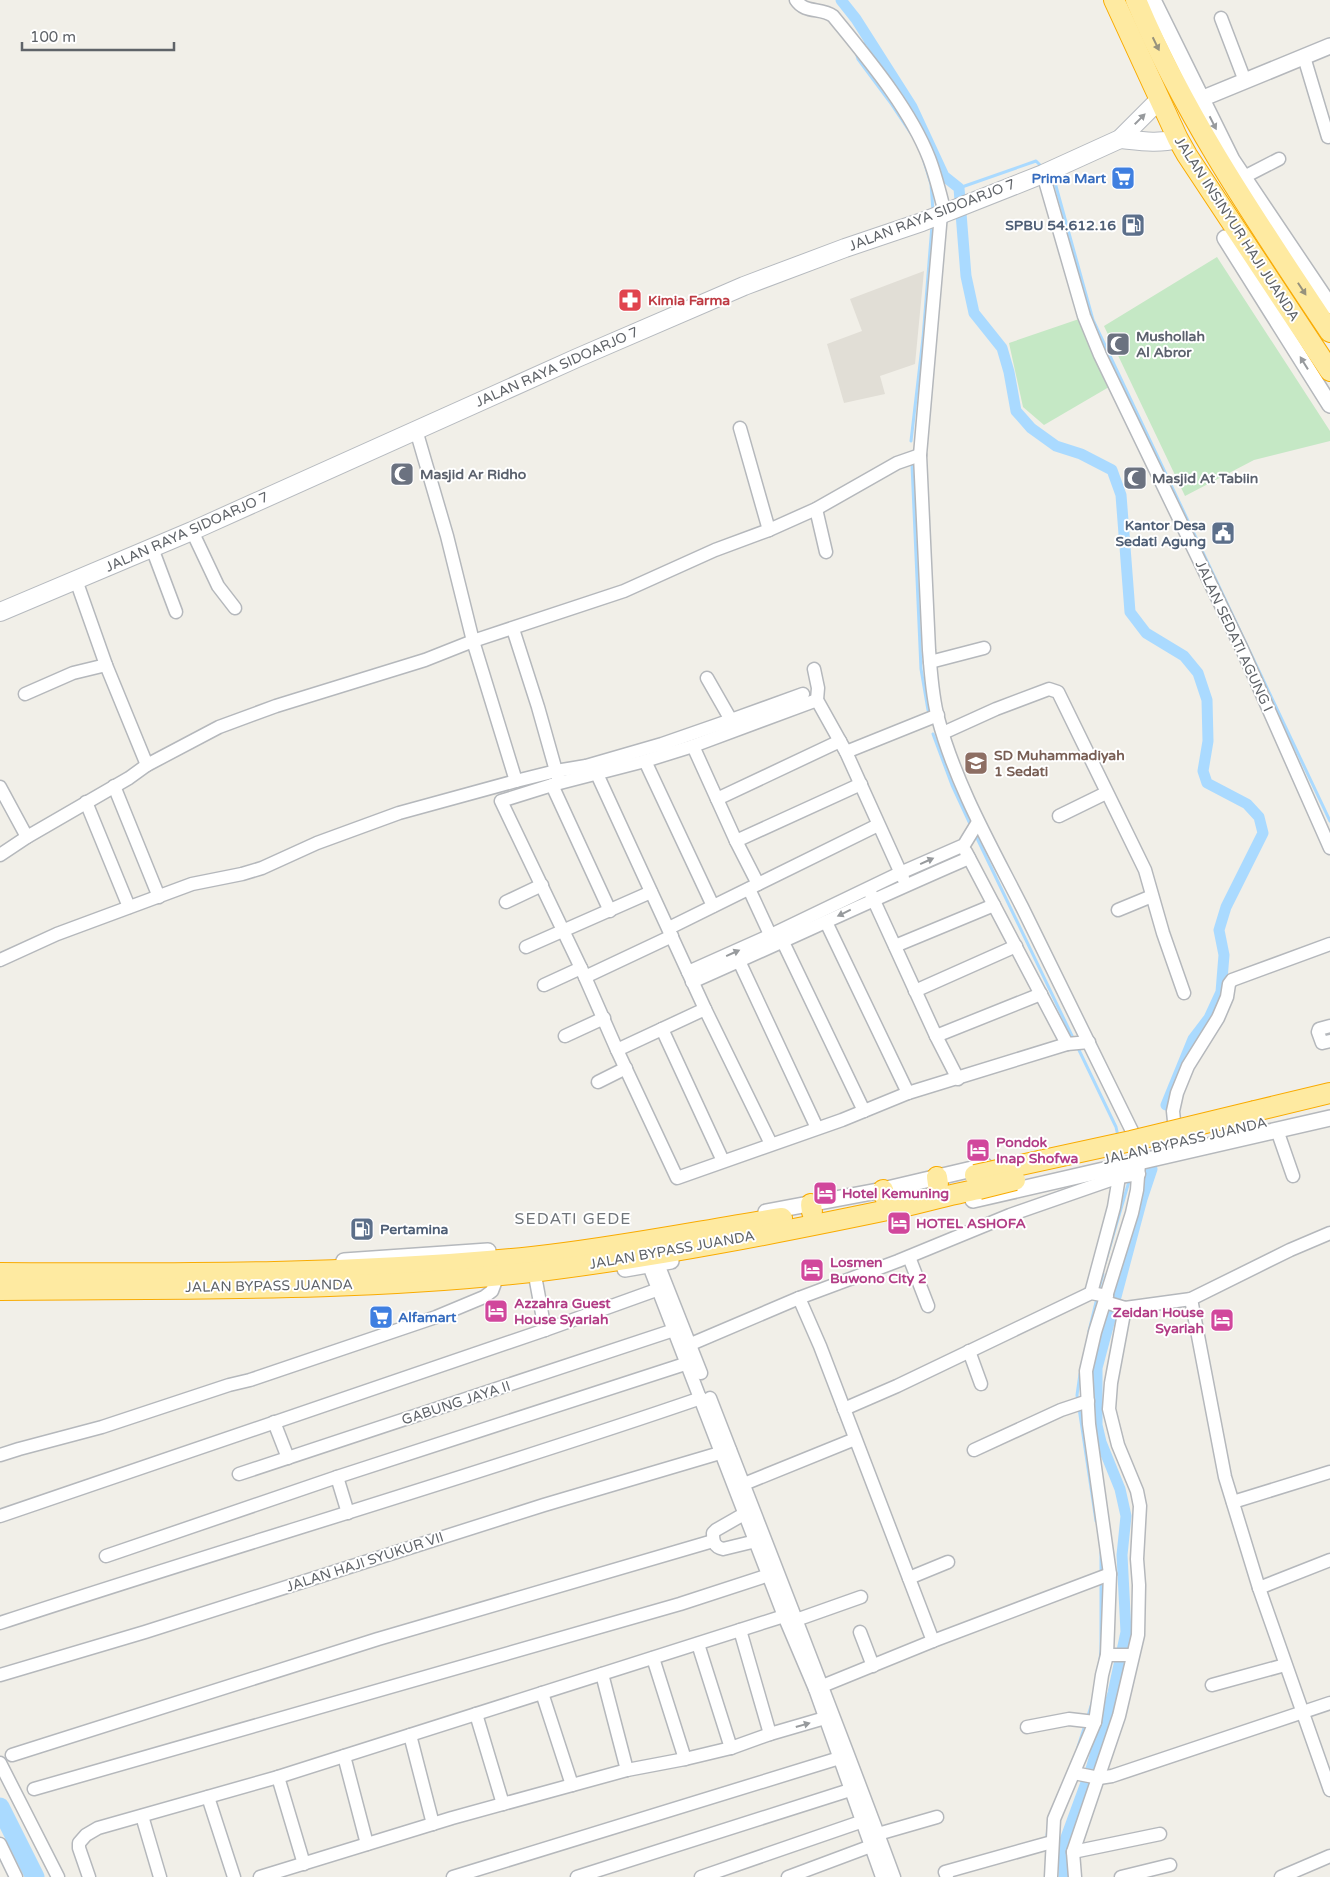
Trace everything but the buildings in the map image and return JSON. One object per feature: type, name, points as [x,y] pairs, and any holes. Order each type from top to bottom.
[{"type":"highway","name":"JALAN INSINYUR HAJI JUANDA","points":[[1114,0],[1178,139],[1192,164],[1239,232],[1330,372]]},
{"type":"highway","name":"JALAN INSINYUR HAJI JUANDA","points":[[1146,4],[1185,103],[1234,170],[1330,332]]},
{"type":"highway","name":"JALAN BYPASS JUANDA","points":[[1263,1121],[1330,1093]]},
{"type":"highway","name":"JALAN BYPASS JUANDA","points":[[649,1256],[672,1232],[884,1194],[934,1193],[974,1189],[1330,1106]]},
{"type":"highway","name":"JALAN BYPASS JUANDA","points":[[0,1290],[96,1281],[205,1280],[533,1257],[649,1256],[767,1239],[934,1193]]},
{"type":"highway","name":"JALAN BYPASS JUANDA","points":[[0,1273],[96,1281]]},
{"type":"main road","name":"JALAN RAYA SIDOARJO 7","points":[[0,612],[192,531],[744,286],[940,215],[973,200],[1043,174],[1120,138],[1160,100]]},
{"type":"main road","points":[[1120,138],[1156,142],[1178,139]]},
{"type":"street","points":[[796,0],[803,8],[830,13],[860,50],[906,114],[928,157],[940,215],[920,455],[930,662],[938,715],[976,825],[1009,882],[1078,1043],[1123,1133],[1132,1213],[1115,1266],[1107,1300],[1095,1332],[1086,1370],[1082,1403],[1089,1424],[1104,1576],[1120,1655],[1119,1716],[1088,1775],[1054,1819],[1048,1843],[1051,1877]]},
{"type":"street","name":"JALAN INSINYUR HAJI JUANDA","points":[[1146,4],[1200,99],[1234,170],[1330,305]]},
{"type":"street","points":[[1221,18],[1245,81]]},
{"type":"street","points":[[1200,99],[1330,46]]},
{"type":"street","points":[[1304,56],[1328,136]]},
{"type":"street","points":[[1234,170],[1279,159]]},
{"type":"street","name":"JALAN SEDATI AGUNG I","points":[[1043,174],[1084,316],[1100,355],[1241,647],[1330,848]]},
{"type":"street","name":"JALAN INSINYUR HAJI JUANDA","points":[[1225,238],[1330,404]]},
{"type":"street","points":[[740,428],[769,530]]},
{"type":"street","points":[[416,430],[447,536],[473,641],[516,781]]},
{"type":"street","points":[[0,855],[27,837],[129,778],[147,765],[225,724],[276,706],[425,660],[473,641],[513,630],[624,591],[715,550],[769,530],[816,509],[897,463],[920,455]]},
{"type":"street","points":[[816,509],[826,552]]},
{"type":"street","points":[[192,531],[218,586],[235,608]]},
{"type":"street","points":[[152,548],[176,612]]},
{"type":"street","points":[[76,580],[106,665],[147,765]]},
{"type":"street","points":[[513,630],[556,780],[610,911]]},
{"type":"street","points":[[930,662],[984,648]]},
{"type":"street","points":[[25,694],[73,673],[106,665]]},
{"type":"street","points":[[814,670],[818,688],[818,700],[843,746],[906,885]]},
{"type":"street","points":[[707,678],[732,720]]},
{"type":"street","points":[[943,733],[996,709],[1049,689],[1056,690],[1145,870],[1184,993]]},
{"type":"street","points":[[803,694],[662,744],[586,766],[502,801],[677,1178],[864,1112],[908,1093],[1078,1043]]},
{"type":"street","points":[[0,960],[57,934],[192,884],[262,868],[318,843],[399,813],[516,781],[556,780],[597,774],[646,761],[693,746],[818,700]]},
{"type":"street","points":[[718,799],[843,746],[938,715]]},
{"type":"street","points":[[693,746],[736,841],[776,941],[864,1112]]},
{"type":"street","points":[[646,761],[713,906]]},
{"type":"street","points":[[597,774],[705,1009],[771,1144]]},
{"type":"street","points":[[736,841],[860,784]]},
{"type":"street","points":[[114,786],[158,897]]},
{"type":"street","points":[[0,787],[27,837]]},
{"type":"street","points":[[1059,816],[1106,793]]},
{"type":"street","points":[[86,802],[128,908]]},
{"type":"street","points":[[544,985],[583,972],[670,932],[713,906],[878,825]]},
{"type":"street","points":[[690,977],[826,922],[900,873],[965,842],[976,825]]},
{"type":"street","points":[[965,842],[969,858],[1041,994],[1078,1043]]},
{"type":"street","points":[[690,977],[739,961],[871,894],[906,885],[969,858]]},
{"type":"street","points":[[506,902],[542,885]]},
{"type":"street","points":[[526,946],[651,892]]},
{"type":"street","points":[[871,894],[936,1036],[958,1078]]},
{"type":"street","points":[[1118,910],[1152,896]]},
{"type":"street","points":[[895,946],[994,906]]},
{"type":"street","points":[[826,922],[908,1093]]},
{"type":"street","points":[[1174,1121],[1177,1093],[1188,1066],[1218,1018],[1232,980],[1330,944]]},
{"type":"street","points":[[915,991],[1016,946]]},
{"type":"street","points":[[739,961],[817,1128]]},
{"type":"street","points":[[936,1036],[1041,994]]},
{"type":"street","points":[[617,1050],[705,1009]]},
{"type":"street","points":[[565,1036],[604,1018]]},
{"type":"street","points":[[1330,1026],[1319,1029],[1318,1032],[1322,1043],[1330,1042]]},
{"type":"street","points":[[662,1029],[723,1161]]},
{"type":"street","points":[[598,1082],[626,1068]]},
{"type":"street","points":[[934,1193],[1123,1133],[1330,1084]]},
{"type":"street","points":[[686,1346],[799,1298],[909,1257],[1128,1170],[1263,1121],[1330,1118]]},
{"type":"street","points":[[1263,1121],[1293,1176]]},
{"type":"street","points":[[974,1189],[1128,1170]]},
{"type":"street","points":[[1074,1877],[1073,1852],[1086,1810],[1089,1721],[1120,1655],[1138,1635],[1139,1585],[1136,1559],[1140,1506],[1137,1491],[1118,1445],[1109,1409],[1111,1383],[1107,1300],[1114,1207],[1128,1170]]},
{"type":"street","points":[[205,1280],[332,1262],[566,1245],[672,1232]]},
{"type":"street","points":[[844,1409],[969,1351],[1107,1300],[1191,1299],[1290,1250],[1328,1238]]},
{"type":"street","points":[[205,1280],[270,1297],[390,1292],[536,1281],[649,1256]]},
{"type":"street","points":[[649,1256],[674,1330],[686,1346],[688,1363],[701,1398],[726,1452],[744,1484],[790,1618],[819,1687],[867,1819],[871,1846],[882,1877]]},
{"type":"street","points":[[649,1256],[686,1346],[726,1452],[744,1514],[769,1575],[780,1590]]},
{"type":"street","points":[[909,1257],[928,1306]]},
{"type":"street","points":[[0,1264],[96,1281]]},
{"type":"street","points":[[0,1297],[96,1281]]},
{"type":"street","points":[[536,1281],[545,1330]]},
{"type":"street","points":[[0,1455],[120,1422],[229,1384],[250,1380],[436,1317],[484,1297],[492,1291],[495,1283]]},
{"type":"street","points":[[0,1516],[659,1290]]},
{"type":"street","points":[[799,1298],[844,1409],[933,1641]]},
{"type":"street","points":[[1191,1299],[1225,1477],[1259,1588],[1330,1790]]},
{"type":"street","name":"GABUNG JAYA II","points":[[239,1474],[674,1330]]},
{"type":"street","points":[[969,1351],[981,1384]]},
{"type":"street","points":[[106,1556],[337,1477],[688,1363]]},
{"type":"street","points":[[0,1623],[158,1570],[348,1513],[701,1398]]},
{"type":"street","points":[[974,1450],[1082,1403]]},
{"type":"street","points":[[274,1422],[288,1458]]},
{"type":"street","points":[[744,1484],[855,1439]]},
{"type":"street","name":"JALAN HAJI SYUKUR VII","points":[[0,1675],[146,1632],[544,1505],[726,1452]]},
{"type":"street","points":[[1233,1502],[1330,1472]]},
{"type":"street","points":[[337,1477],[348,1513]]},
{"type":"street","points":[[744,1514],[716,1530],[713,1533],[713,1541],[718,1548],[722,1549],[756,1541]]},
{"type":"street","points":[[12,1755],[378,1638],[713,1541]]},
{"type":"street","points":[[1259,1588],[1330,1560]]},
{"type":"street","points":[[909,1578],[948,1562]]},
{"type":"street","points":[[34,1789],[680,1604],[769,1575]]},
{"type":"street","points":[[819,1687],[1104,1576]]},
{"type":"street","points":[[89,1877],[79,1848],[81,1839],[98,1828],[278,1777],[740,1630],[790,1618],[861,1597]]},
{"type":"street","points":[[740,1630],[770,1734]]},
{"type":"street","points":[[860,1632],[873,1666]]},
{"type":"street","points":[[698,1644],[731,1748]]},
{"type":"street","points":[[653,1658],[685,1759]]},
{"type":"street","points":[[1212,1685],[1285,1664]]},
{"type":"street","points":[[602,1674],[627,1770]]},
{"type":"street","points":[[819,1687],[825,1718],[844,1757],[850,1790],[878,1834],[894,1877]]},
{"type":"street","points":[[542,1693],[572,1785]]},
{"type":"street","points":[[1088,1775],[1112,1776],[1330,1703]]},
{"type":"street","points":[[476,1714],[503,1804]]},
{"type":"street","points":[[260,1877],[503,1804],[627,1770],[731,1748],[825,1718]]},
{"type":"street","points":[[1027,1727],[1069,1719],[1089,1721]]},
{"type":"street","points":[[410,1735],[433,1824]]},
{"type":"street","points":[[344,1756],[367,1844]]},
{"type":"street","points":[[453,1877],[844,1757]]},
{"type":"street","points":[[0,1763],[58,1877]]},
{"type":"street","points":[[278,1777],[304,1864]]},
{"type":"street","points":[[577,1877],[850,1790]]},
{"type":"street","points":[[208,1797],[234,1877]]},
{"type":"street","points":[[142,1816],[160,1877]]},
{"type":"street","points":[[878,1834],[937,1817]]},
{"type":"street","points":[[701,1877],[867,1819]]},
{"type":"street","points":[[1073,1852],[1160,1834]]},
{"type":"street","points":[[946,1877],[945,1872],[1048,1843]]},
{"type":"street","points":[[0,1844],[16,1877]]},
{"type":"street","points":[[788,1877],[871,1846]]},
{"type":"street","points":[[1281,1877],[1329,1858]]},
{"type":"street","points":[[1121,1877],[1170,1865]]},
{"type":"shaded area","points":[[924,271],[915,364],[880,376],[885,394],[844,403],[827,344],[862,331],[850,299]]},
{"type":"green space","points":[[1217,257],[1330,431],[1330,441],[1254,460],[1185,496],[1104,326]]},
{"type":"green space","points":[[1079,319],[1109,387],[1044,425],[1023,407],[1009,343]]},
{"type":"waterway","points":[[841,0],[856,19],[912,107],[944,176],[959,188],[966,276],[974,313],[1002,348],[1009,372],[1016,411],[1031,428],[1056,446],[1081,454],[1112,470],[1121,495],[1130,612],[1146,633],[1184,656],[1198,673],[1207,700],[1208,741],[1203,771],[1207,783],[1247,804],[1259,817],[1263,833],[1226,907],[1219,930],[1224,955],[1221,992],[1209,1018],[1193,1039],[1166,1105]]},
{"type":"waterway","points":[[862,46],[870,40]]},
{"type":"waterway","points":[[856,52],[858,59],[912,135]]},
{"type":"waterway","points":[[924,161],[931,184],[933,211]]},
{"type":"waterway","points":[[959,188],[1036,161],[1040,165]]},
{"type":"waterway","points":[[1054,179],[1093,320],[1330,821]]},
{"type":"waterway","points":[[911,441],[923,338],[932,225]]},
{"type":"waterway","points":[[912,465],[921,669],[928,710]]},
{"type":"waterway","points":[[933,734],[952,785],[971,826]]},
{"type":"waterway","points":[[975,834],[1074,1040]]},
{"type":"waterway","points":[[1077,1046],[1116,1127],[1118,1136]]},
{"type":"waterway","points":[[1064,1877],[1064,1843],[1091,1769],[1113,1693],[1126,1632],[1122,1555],[1126,1516],[1120,1489],[1101,1442],[1097,1425],[1097,1368],[1142,1199],[1152,1169]]},
{"type":"waterway","points":[[1105,1263],[1130,1178]]},
{"type":"waterway","points":[[1098,1292],[1103,1274]]},
{"type":"waterway","points":[[1089,1331],[1097,1298]]},
{"type":"waterway","points":[[1078,1402],[1080,1374]]},
{"type":"waterway","points":[[1079,1408],[1096,1521]]},
{"type":"waterway","points":[[1101,1552],[1101,1573]]},
{"type":"waterway","points":[[1100,1660],[1101,1582]]},
{"type":"waterway","points":[[1087,1719],[1092,1703]]},
{"type":"waterway","points":[[1078,1747],[1085,1725]]},
{"type":"waterway","points":[[0,1807],[35,1877]]},
{"type":"waterway","points":[[1047,1836],[1049,1820]]},
{"type":"place","name":"Prima Mart","points":[[1123,178]]},
{"type":"place","name":"SPBU 54.612.16","points":[[1133,225]]},
{"type":"place","name":"Kimia Farma","points":[[630,300]]},
{"type":"place","name":"Mushollah Al Abror","points":[[1118,344]]},
{"type":"place","name":"Masjid Ar Ridho","points":[[402,474]]},
{"type":"place","name":"Masjid At Tabiin","points":[[1135,478]]},
{"type":"place","name":"Kantor Desa Sedati Agung","points":[[1223,533]]},
{"type":"place","name":"SD Muhammadiyah 1 Sedati","points":[[976,763]]},
{"type":"place","name":"Pondok Inap Shofwa","points":[[978,1150]]},
{"type":"place","name":"Hotel Kemuning","points":[[825,1193]]},
{"type":"place","name":"HOTEL ASHOFA","points":[[899,1223]]},
{"type":"place","name":"Pertamina","points":[[362,1229]]},
{"type":"place","name":"Losmen Buwono City 2","points":[[812,1270]]},
{"type":"place","name":"Azzahra Guest House Syariah","points":[[496,1311]]},
{"type":"place","name":"Alfamart","points":[[381,1317]]},
{"type":"place","name":"Zeidan House Syariah","points":[[1222,1320]]},
{"type":"district","name":"SEDATI GEDE","points":[[573,1219]]}]
